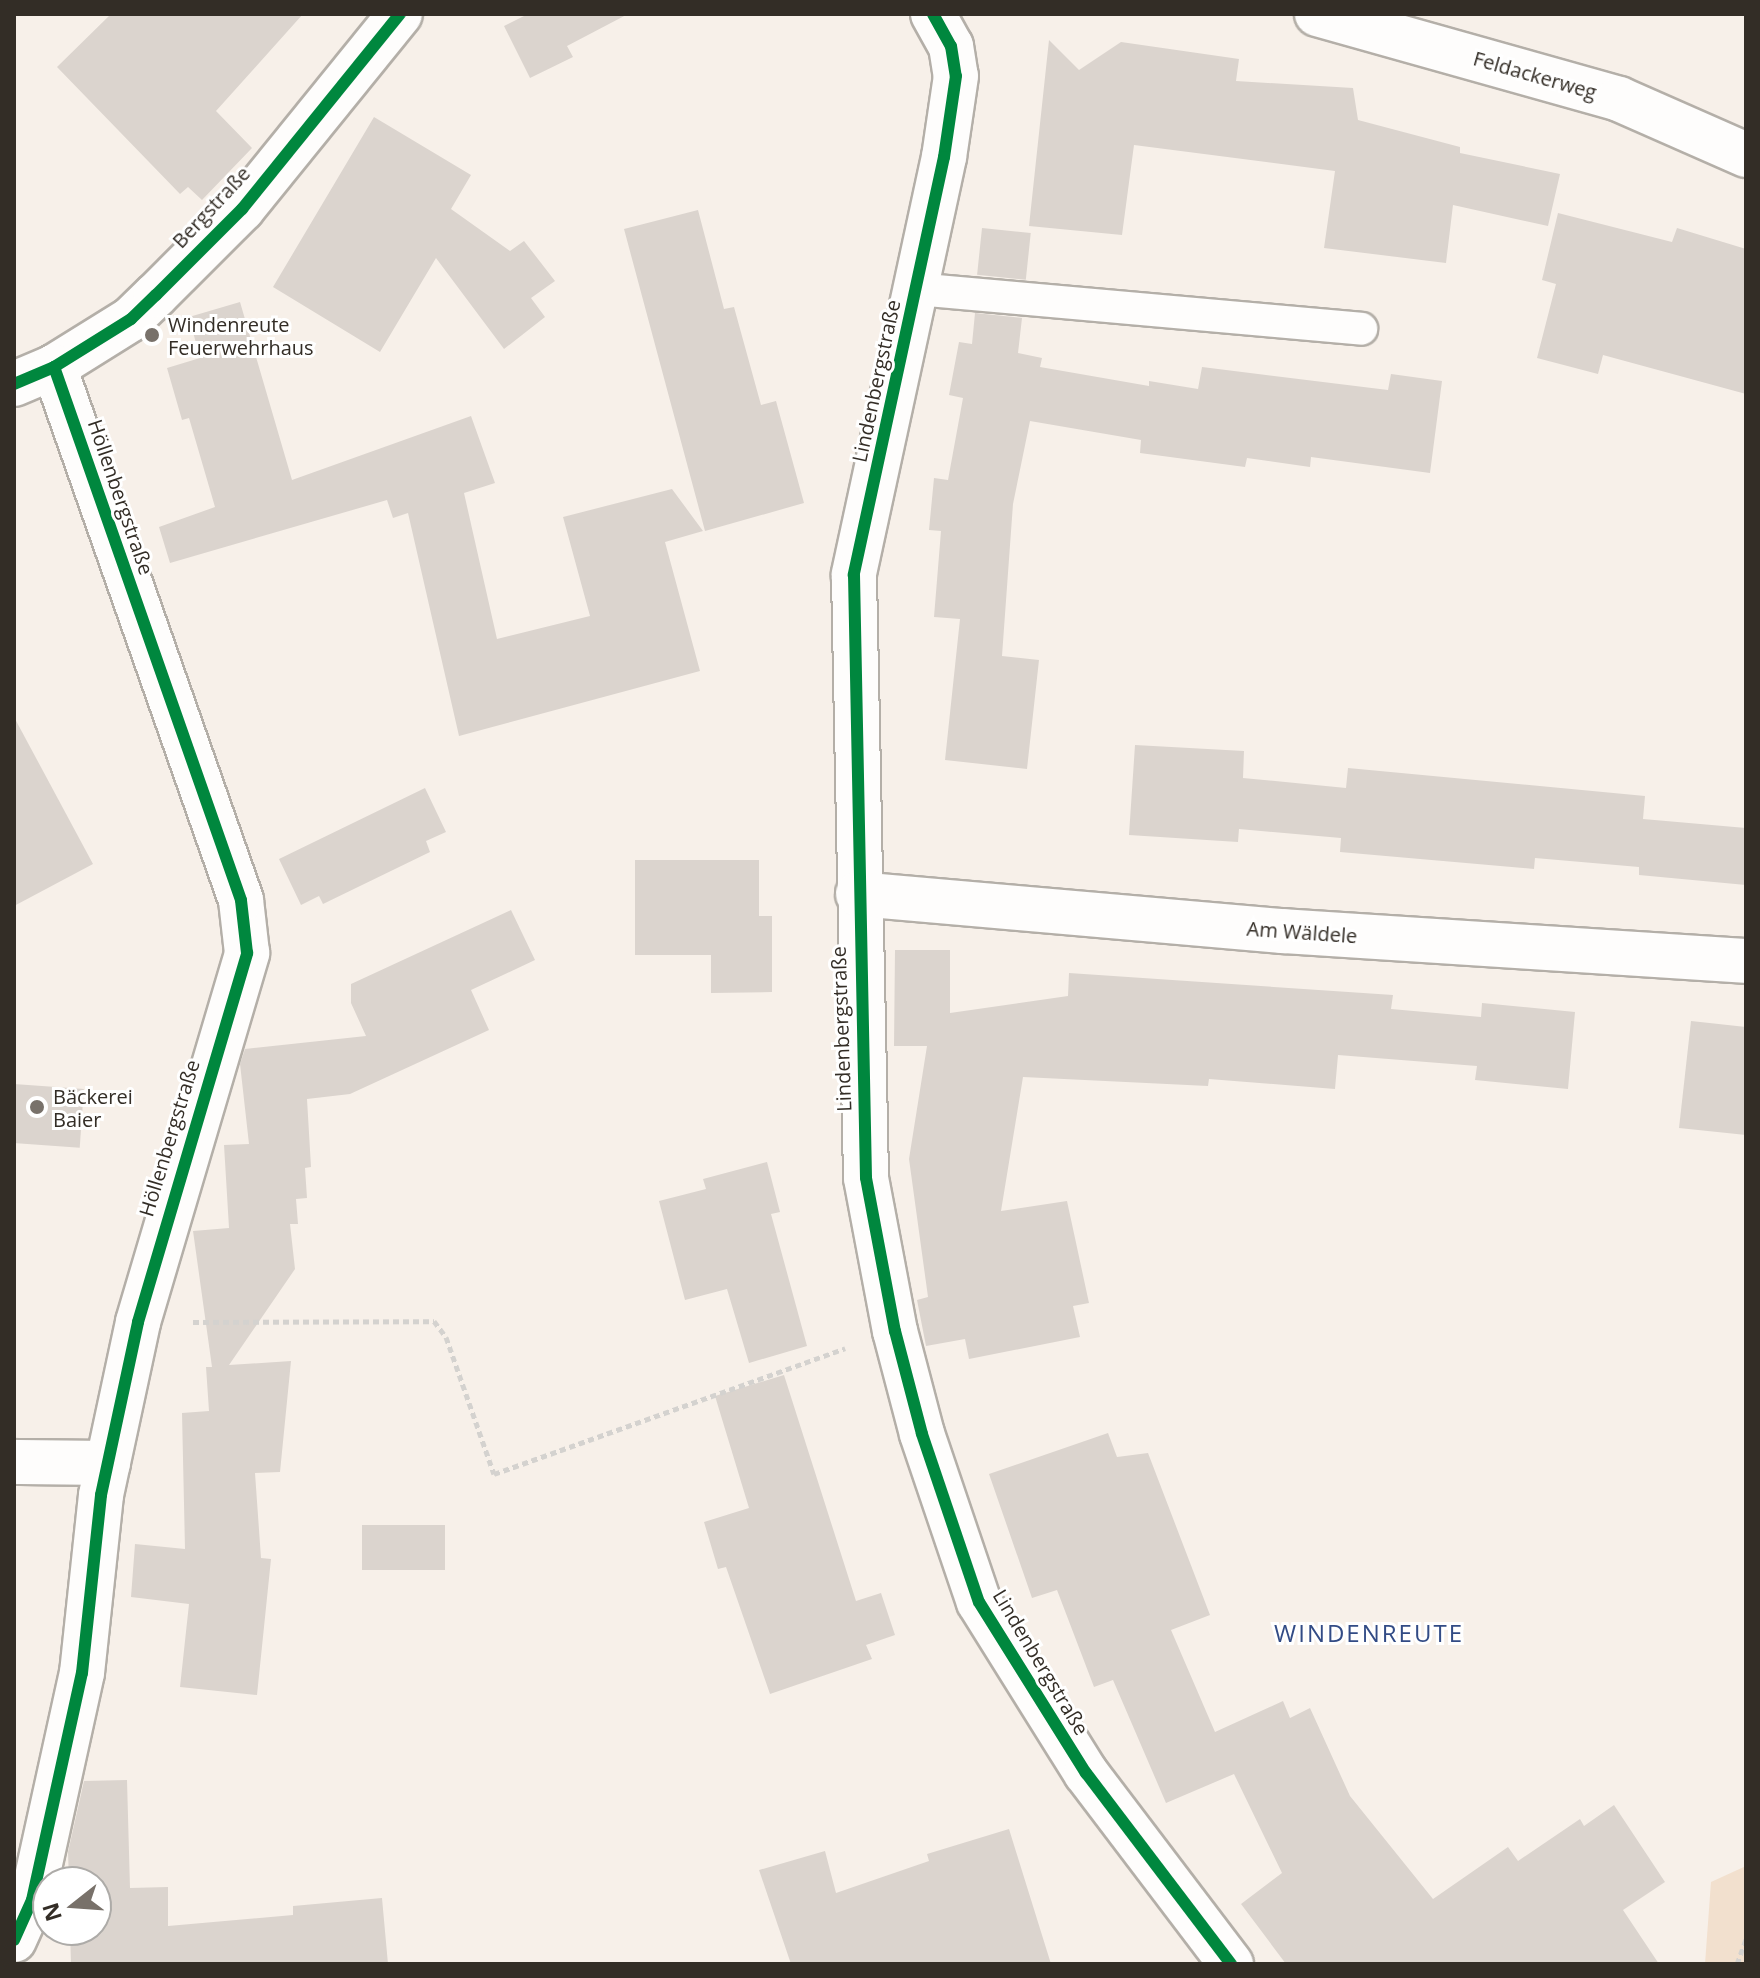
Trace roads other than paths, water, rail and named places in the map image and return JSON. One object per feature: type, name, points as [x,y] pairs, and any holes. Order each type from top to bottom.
[{"type":"street","name":"Bergstraße","points":[[14,384],[54,367],[131,319],[242,209],[400,14]]},
{"type":"street","name":"Feldackerweg","points":[[1317,14],[1619,99],[1746,155]]},
{"type":"street","name":"Lindenbergstraße","points":[[939,15],[951,46],[956,76],[916,289],[854,575],[866,1178],[895,1331],[922,1434],[979,1602],[1086,1773],[1231,1964]]},
{"type":"street","name":"Höllenbergstraße","points":[[14,1940],[32,1900],[82,1673],[108,1463],[138,1322],[247,953],[241,900],[54,367]]},
{"type":"street","name":"Am Wäldele","points":[[858,894],[1283,931],[1746,961]]},
{"type":"street","points":[[14,1462],[108,1463]]},
{"type":"lane","name":"Lindenbergstraße","points":[[916,289],[1361,329]]},
{"type":"place","name":"Windenreute Feuerwehrhaus","points":[[152,335]]},
{"type":"place","name":"Bäckerei Baier","points":[[37,1107]]},
{"type":"district","name":"WINDENREUTE","points":[[1369,1633]]}]
